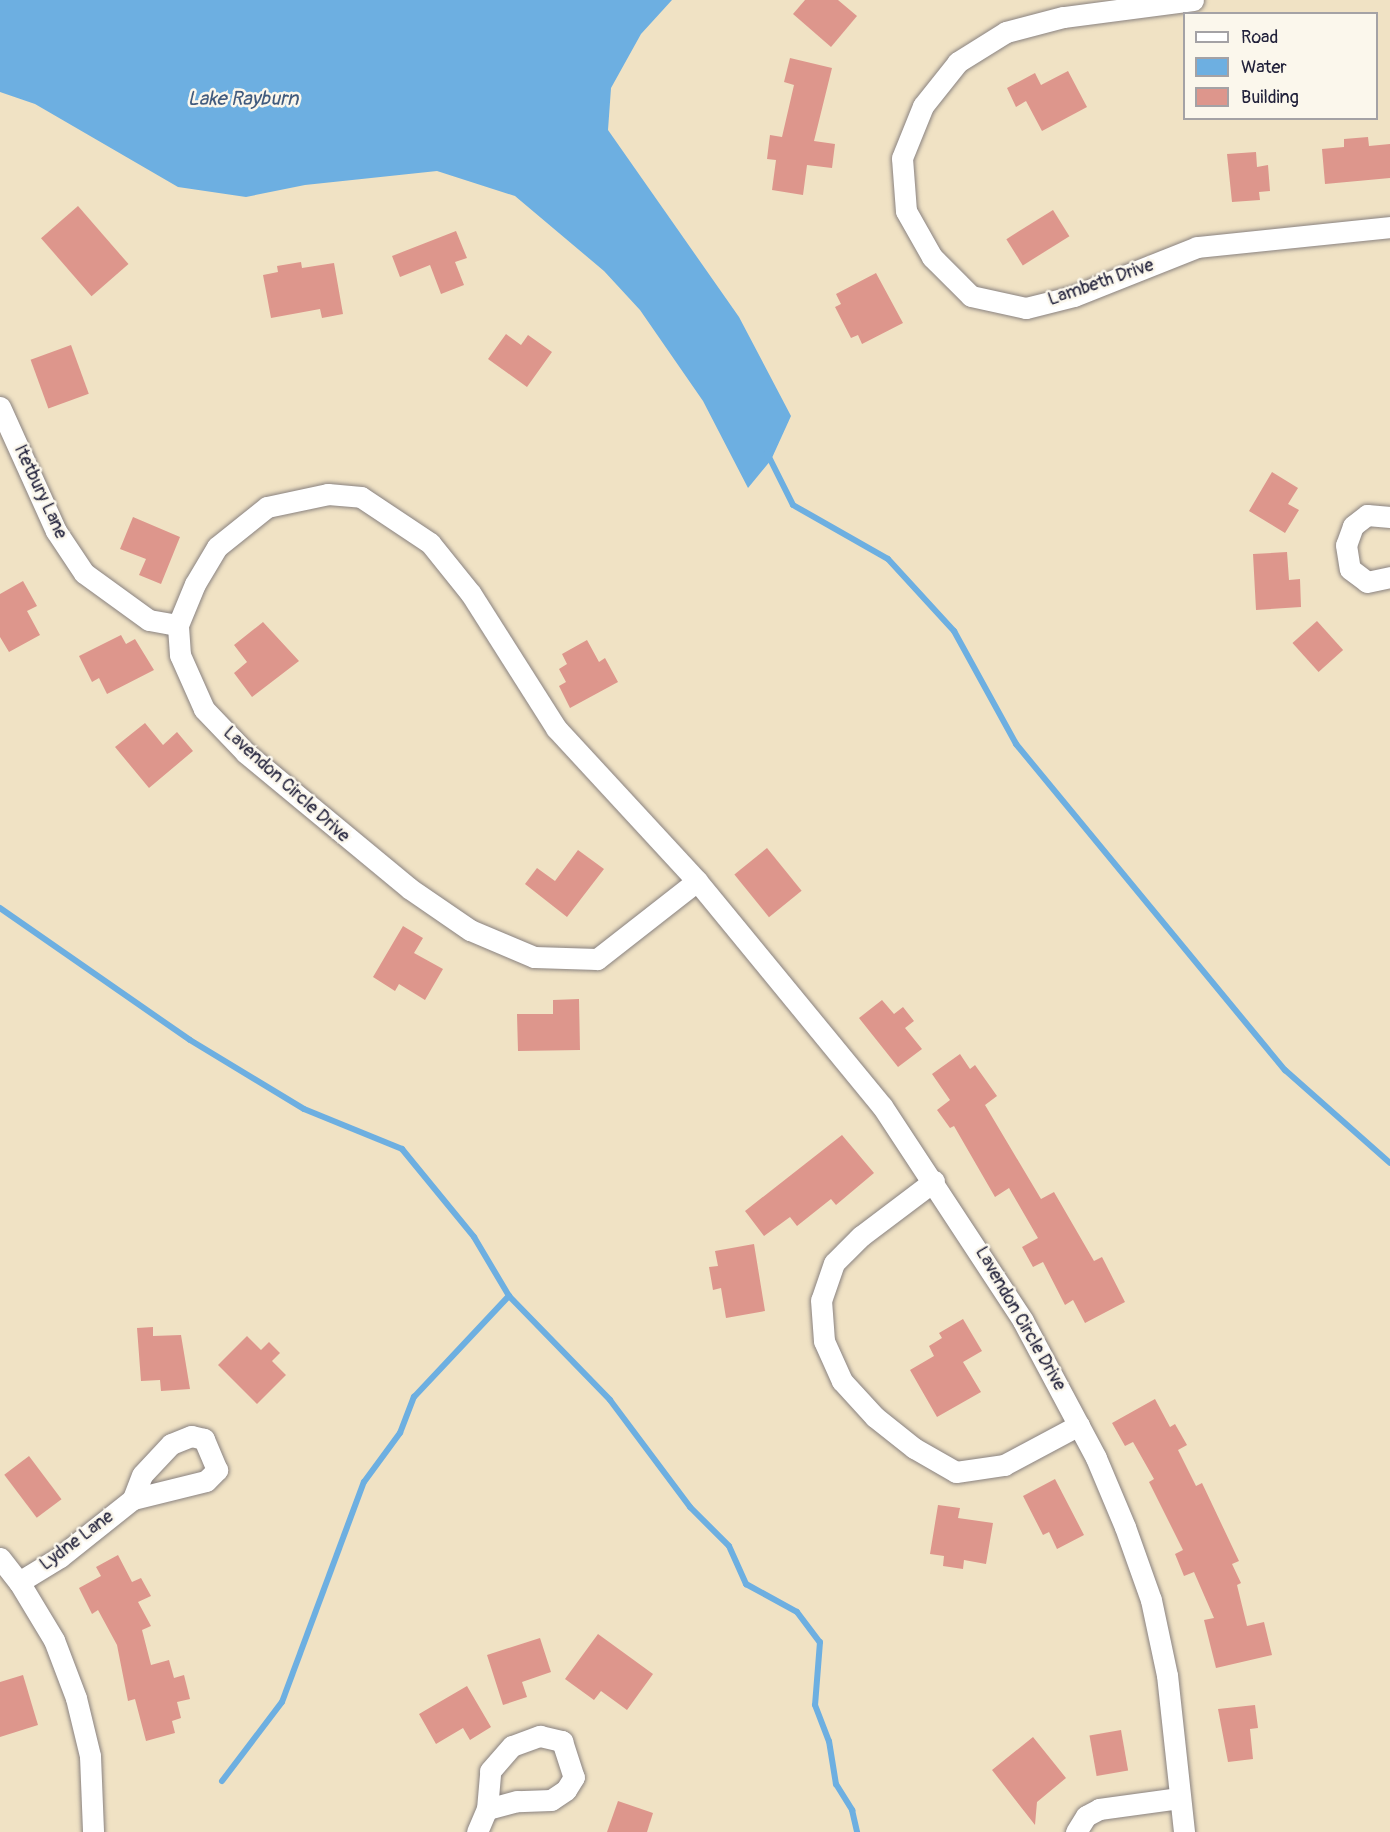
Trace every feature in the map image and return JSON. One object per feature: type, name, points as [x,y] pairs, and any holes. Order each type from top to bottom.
[{"type":"street","name":"Lambeth Drive","points":[[1193,0],[1063,17],[1006,32],[958,62],[923,106],[902,158],[906,211],[932,257],[971,296],[1026,308],[1074,296],[1197,248],[1390,227]]},
{"type":"street","name":"Itetbury Lane","points":[[0,407],[56,531],[84,573],[149,620],[178,626]]},
{"type":"street","name":"Lavendon Circle Drive","points":[[697,881],[597,959],[534,957],[470,930],[347,840],[246,753],[204,709],[180,655],[178,626],[195,584],[217,547],[267,507],[328,494],[361,497],[430,543],[471,594],[556,728],[697,881],[882,1106],[934,1181],[1023,1321],[1079,1425],[1125,1527],[1151,1600],[1167,1675],[1184,1832]]},
{"type":"street","points":[[1390,517],[1367,515],[1353,526],[1346,545],[1350,569],[1367,582],[1390,577]]},
{"type":"street","points":[[934,1181],[861,1236],[834,1263],[822,1300],[824,1341],[842,1381],[875,1417],[914,1448],[956,1472],[1004,1465],[1079,1425]]},
{"type":"street","name":"Lydne Lane","points":[[19,1582],[60,1557],[132,1499]]},
{"type":"street","points":[[0,1558],[19,1582],[54,1640],[76,1698],[90,1756],[93,1832]]},
{"type":"street","points":[[1076,1832],[1086,1816],[1099,1809],[1179,1798]]},
{"type":"street","points":[[477,1832],[487,1809]]},
{"type":"water","name":"Lake Rayburn","points":[[0,0],[672,0],[641,34],[611,88],[608,130],[739,317],[791,416],[771,460],[748,488],[703,401],[640,310],[604,271],[515,196],[437,171],[305,185],[246,197],[178,187],[35,104],[0,92]]},
{"type":"building","points":[[805,0],[838,0],[857,16],[831,47],[793,14]]},
{"type":"building","points":[[790,58],[832,68],[814,141],[835,144],[832,168],[807,165],[803,195],[772,190],[776,160],[767,159],[770,135],[782,137],[794,85],[784,82]]},
{"type":"building","points":[[1068,71],[1087,107],[1042,131],[1026,101],[1016,107],[1007,88],[1035,73],[1041,85]]},
{"type":"building","points":[[1368,137],[1369,146],[1390,144],[1390,178],[1325,184],[1322,149],[1344,147],[1344,139]]},
{"type":"building","points":[[1256,152],[1257,167],[1268,165],[1270,191],[1259,192],[1260,200],[1232,202],[1227,154]]},
{"type":"building","points":[[78,206],[129,264],[92,296],[41,238]]},
{"type":"building","points":[[1053,210],[1069,236],[1023,265],[1006,239]]},
{"type":"building","points":[[456,231],[467,258],[455,262],[464,285],[441,294],[430,265],[400,277],[392,256]]},
{"type":"building","points":[[301,262],[302,268],[334,263],[343,314],[322,318],[320,309],[271,318],[263,275],[278,272],[277,266]]},
{"type":"building","points":[[876,273],[903,323],[862,344],[858,335],[851,338],[835,307],[841,304],[836,294]]},
{"type":"building","points":[[506,334],[521,345],[528,335],[552,352],[527,387],[488,359]]},
{"type":"building","points":[[71,345],[89,394],[48,409],[31,360]]},
{"type":"building","points":[[1272,472],[1298,488],[1288,504],[1299,510],[1285,533],[1249,511]]},
{"type":"building","points":[[133,517],[180,537],[161,584],[139,575],[146,559],[120,549]]},
{"type":"building","points":[[1287,552],[1289,580],[1300,579],[1301,607],[1256,610],[1253,554]]},
{"type":"building","points":[[23,581],[37,606],[27,611],[40,635],[9,652],[0,637],[0,594]]},
{"type":"building","points":[[1317,621],[1343,650],[1319,672],[1292,643]]},
{"type":"building","points":[[263,622],[299,661],[252,697],[234,673],[247,662],[234,645]]},
{"type":"building","points":[[121,635],[126,644],[135,639],[154,670],[107,694],[99,678],[92,682],[79,656]]},
{"type":"building","points":[[587,640],[599,662],[605,658],[618,682],[570,708],[559,686],[566,682],[559,669],[567,664],[562,654]]},
{"type":"building","points":[[145,723],[163,745],[177,732],[193,751],[149,788],[115,747]]},
{"type":"building","points":[[767,848],[802,891],[769,917],[734,874]]},
{"type":"building","points":[[578,850],[604,869],[567,917],[525,884],[537,868],[555,881]]},
{"type":"building","points":[[403,926],[423,938],[414,953],[443,969],[425,1000],[399,984],[395,991],[373,977]]},
{"type":"building","points":[[579,999],[580,1050],[518,1051],[517,1014],[553,1014],[553,1000]]},
{"type":"building","points":[[882,1000],[894,1014],[903,1007],[914,1021],[905,1028],[922,1049],[898,1067],[859,1018]]},
{"type":"building","points":[[960,1054],[970,1069],[975,1065],[997,1096],[985,1105],[1041,1199],[1054,1192],[1094,1261],[1102,1257],[1125,1302],[1085,1323],[1073,1300],[1065,1305],[1043,1262],[1033,1267],[1022,1247],[1038,1238],[1009,1188],[995,1197],[954,1126],[950,1128],[937,1110],[950,1100],[932,1074]]},
{"type":"building","points":[[842,1135],[874,1173],[836,1205],[831,1199],[797,1226],[790,1217],[764,1236],[745,1211]]},
{"type":"building","points":[[754,1244],[765,1311],[726,1318],[721,1288],[713,1290],[709,1267],[718,1266],[715,1251]]},
{"type":"building","points":[[963,1319],[982,1351],[963,1362],[981,1392],[937,1417],[910,1370],[934,1356],[929,1346],[942,1338],[939,1333]]},
{"type":"building","points":[[153,1327],[153,1336],[181,1335],[190,1389],[161,1391],[160,1380],[141,1381],[137,1328]]},
{"type":"building","points":[[247,1336],[261,1350],[269,1342],[280,1353],[272,1361],[286,1375],[257,1404],[218,1365]]},
{"type":"building","points":[[1155,1399],[1170,1427],[1175,1424],[1187,1445],[1178,1450],[1196,1486],[1202,1483],[1239,1561],[1232,1564],[1241,1583],[1237,1585],[1247,1626],[1264,1622],[1272,1655],[1216,1668],[1204,1620],[1214,1618],[1194,1572],[1184,1576],[1175,1554],[1183,1550],[1149,1482],[1154,1479],[1133,1442],[1125,1446],[1112,1423]]},
{"type":"building","points":[[29,1456],[61,1499],[37,1518],[4,1475]]},
{"type":"building","points":[[1055,1479],[1084,1535],[1057,1549],[1049,1532],[1043,1535],[1023,1496]]},
{"type":"building","points":[[938,1505],[960,1508],[958,1518],[993,1523],[986,1564],[964,1560],[963,1569],[943,1566],[944,1556],[930,1554]]},
{"type":"building","points":[[118,1555],[132,1582],[141,1578],[151,1596],[138,1602],[151,1626],[142,1630],[151,1665],[169,1660],[174,1678],[184,1675],[190,1699],[177,1702],[181,1718],[172,1721],[175,1733],[146,1741],[135,1699],[128,1701],[117,1645],[98,1610],[92,1614],[79,1588],[101,1576],[96,1567]]},
{"type":"building","points":[[598,1634],[653,1674],[627,1710],[601,1691],[594,1700],[565,1679]]},
{"type":"building","points":[[540,1638],[551,1672],[522,1682],[527,1697],[503,1705],[487,1655]]},
{"type":"building","points":[[23,1675],[38,1725],[0,1737],[0,1682]]},
{"type":"building","points":[[467,1686],[491,1727],[470,1740],[463,1728],[436,1744],[419,1714]]},
{"type":"building","points":[[1255,1705],[1258,1728],[1250,1729],[1253,1759],[1228,1762],[1218,1709]]},
{"type":"building","points":[[1121,1730],[1128,1770],[1097,1776],[1089,1736]]},
{"type":"building","points":[[1033,1737],[1066,1778],[1037,1802],[1035,1825],[992,1770]]},
{"type":"building","points":[[618,1801],[653,1813],[647,1832],[607,1832]]},
{"type":"waterway","points":[[767,453],[793,505],[888,559],[954,631],[1016,744],[1285,1070],[1390,1163]]},
{"type":"waterway","points":[[0,908],[190,1040],[304,1109],[402,1149],[474,1237],[509,1296],[610,1400],[690,1507],[729,1546],[746,1584],[797,1612],[820,1642],[815,1705],[829,1741],[836,1784],[852,1810],[857,1832]]},
{"type":"waterway","points":[[222,1781],[282,1702],[364,1482],[400,1433],[414,1397],[509,1296]]}]
